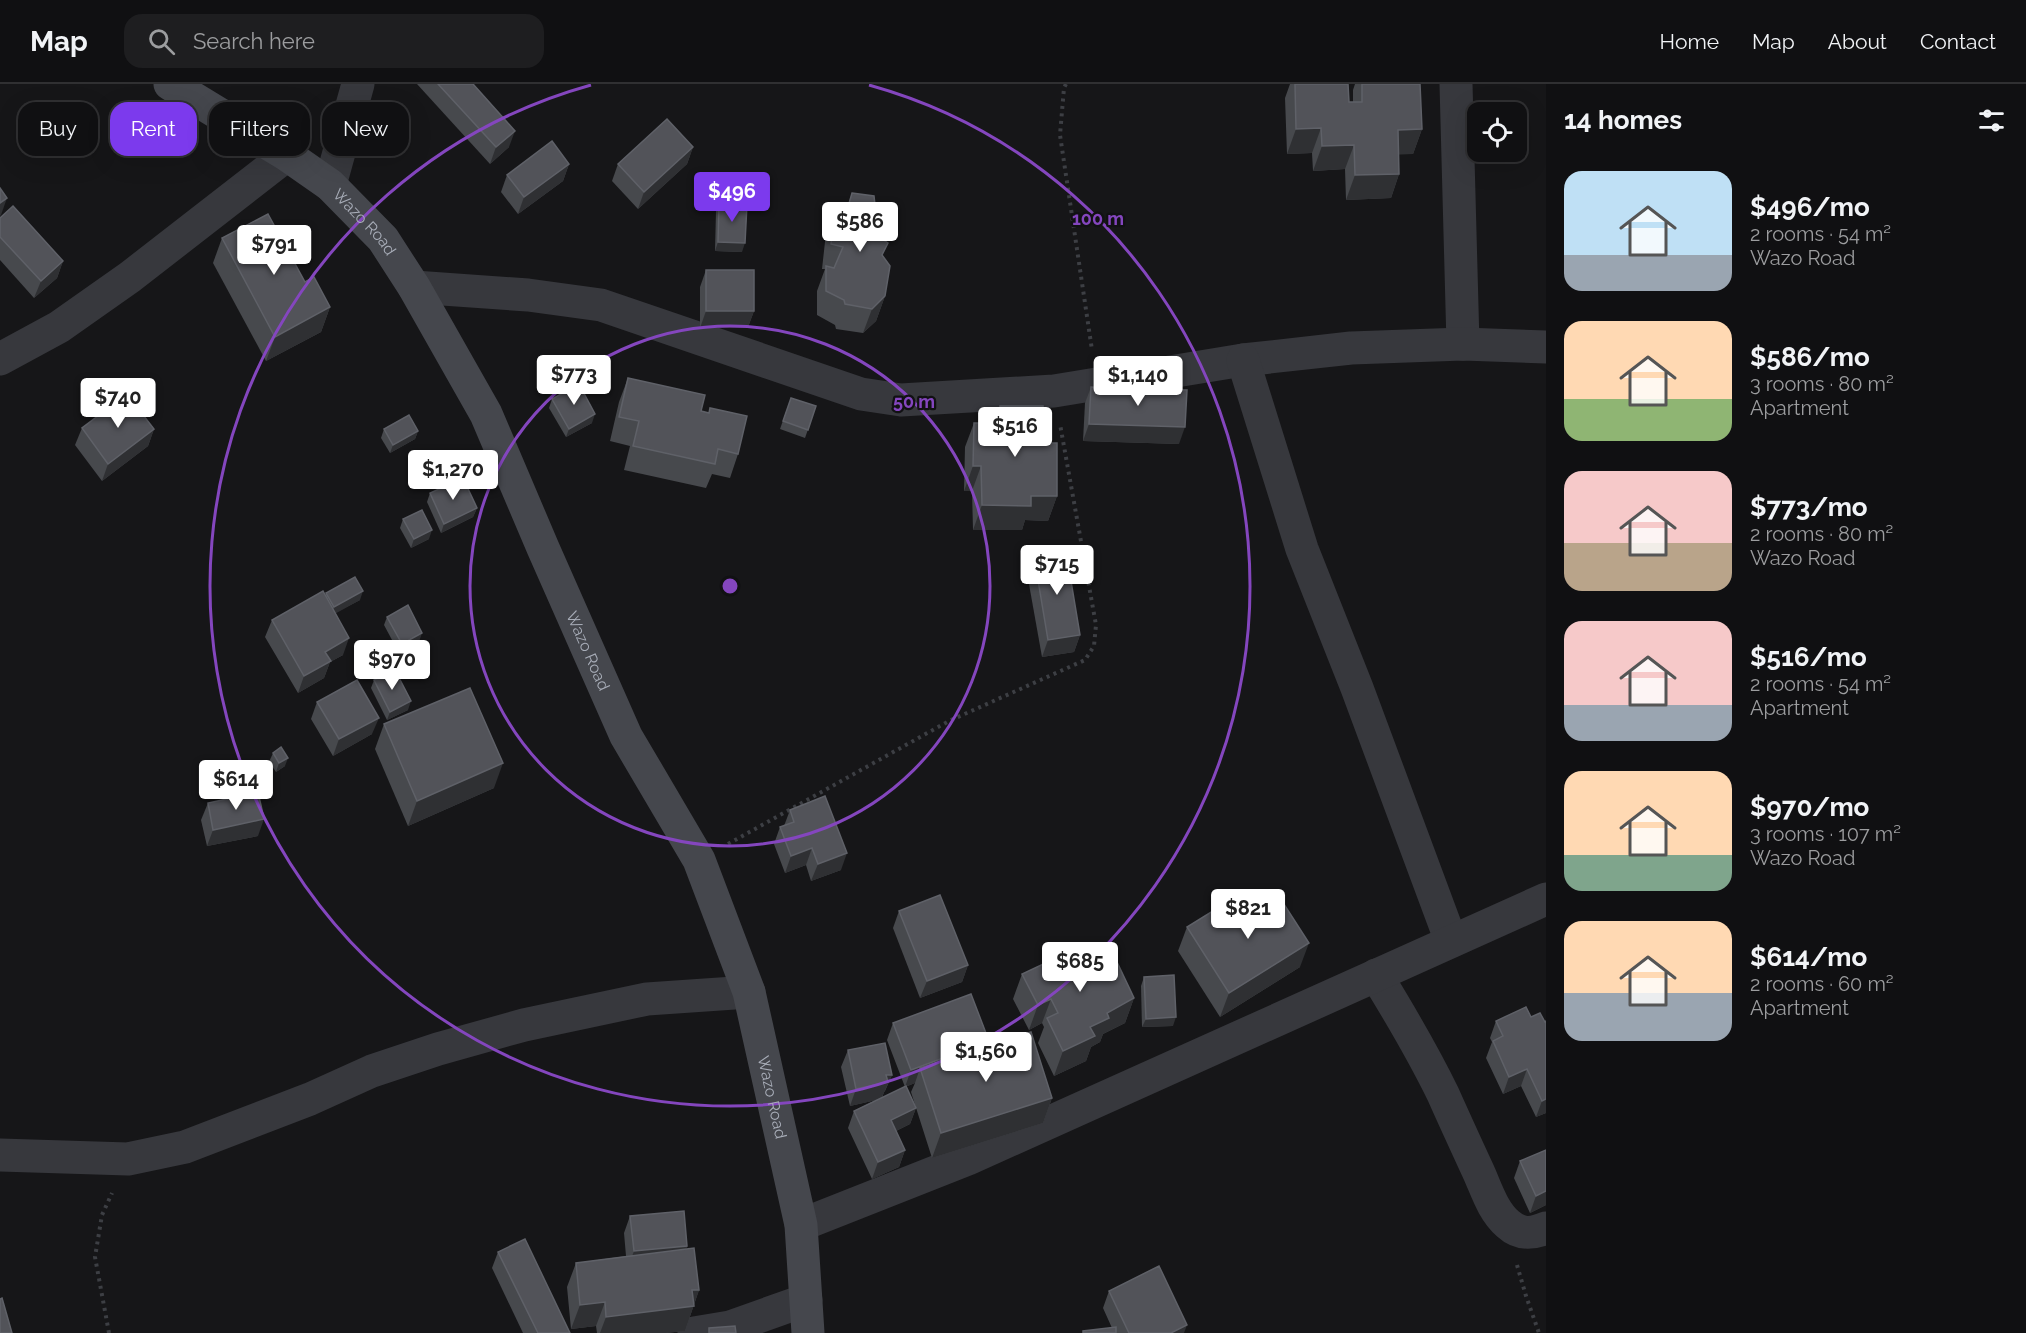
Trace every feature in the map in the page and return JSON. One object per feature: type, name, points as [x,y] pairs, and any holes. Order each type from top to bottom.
[{"type":"main road","name":"Wazo Road","points":[[170,84],[209,108]]},
{"type":"main road","name":"Wazo Road","points":[[288,156],[330,185],[383,239],[414,287],[486,414],[626,736],[699,860],[749,992],[801,1225],[808,1333]]},
{"type":"street","points":[[330,185],[358,84]]},
{"type":"street","points":[[1456,84],[1463,344]]},
{"type":"street","points":[[0,359],[59,327],[130,277],[286,156]]},
{"type":"street","points":[[414,287],[528,295],[601,305],[861,394],[901,400],[1054,391],[1243,360],[1351,348],[1463,344],[1546,347]]},
{"type":"street","points":[[1243,360],[1302,549],[1357,688],[1451,941]]},
{"type":"street","points":[[801,1225],[968,1159],[1546,899]]},
{"type":"street","points":[[1376,975],[1413,1034],[1495,1210],[1509,1226],[1525,1233],[1537,1232],[1546,1228]]},
{"type":"street","points":[[0,1155],[128,1159],[185,1147],[309,1099],[372,1071],[438,1049],[524,1025],[647,999],[749,992]]},
{"type":"street","points":[[694,1333],[730,1327],[806,1300]]},
{"type":"path","points":[[1066,84],[1060,135],[1097,385]]},
{"type":"path","points":[[699,860],[949,721],[1085,660],[1094,646],[1096,625],[1054,391]]},
{"type":"path","points":[[109,1333],[95,1257],[102,1215],[128,1159]]},
{"type":"path","points":[[1509,1226],[1526,1296],[1539,1333]]},
{"type":"building","points":[[438,84],[473,84],[515,131],[496,147]]},
{"type":"building","points":[[1295,84],[1348,84],[1349,102],[1362,102],[1362,84],[1420,84],[1422,129],[1398,130],[1399,174],[1355,175],[1354,145],[1322,146],[1321,128],[1296,129]]},
{"type":"building","points":[[667,119],[693,147],[644,192],[618,164]]},
{"type":"building","points":[[552,141],[569,164],[524,197],[507,175]]},
{"type":"building","points":[[0,188],[7,198],[0,203]]},
{"type":"building","points":[[852,193],[874,196],[875,205],[891,208],[882,239],[888,243],[882,255],[890,266],[885,296],[872,309],[845,304],[844,300],[826,291],[826,266],[834,268],[843,247],[831,244],[835,208],[848,207]]},
{"type":"building","points":[[719,203],[747,204],[745,243],[718,242]]},
{"type":"building","points":[[13,206],[63,261],[41,281],[0,237],[0,218]]},
{"type":"building","points":[[268,214],[305,282],[314,277],[330,307],[275,337],[222,238]]},
{"type":"building","points":[[706,270],[754,270],[754,311],[706,311]]},
{"type":"building","points":[[628,378],[705,395],[701,411],[709,413],[710,408],[747,416],[738,454],[718,449],[715,464],[633,446],[639,421],[619,417]]},
{"type":"building","points":[[579,384],[595,414],[569,429],[552,399]]},
{"type":"building","points":[[1091,387],[1187,390],[1185,427],[1089,424]]},
{"type":"building","points":[[127,394],[154,429],[108,464],[82,428]]},
{"type":"building","points":[[791,398],[816,406],[808,430],[783,421]]},
{"type":"building","points":[[1000,406],[1043,406],[1043,443],[1057,443],[1057,496],[1031,496],[1031,506],[982,505],[981,466],[973,466],[974,423],[1000,423]]},
{"type":"building","points":[[409,415],[418,431],[393,445],[384,429]]},
{"type":"building","points":[[463,478],[477,508],[444,524],[430,493]]},
{"type":"building","points":[[422,510],[432,530],[414,539],[403,519]]},
{"type":"building","points":[[1066,551],[1080,635],[1048,640],[1034,556]]},
{"type":"building","points":[[355,577],[363,591],[334,607],[326,593]]},
{"type":"building","points":[[323,591],[349,638],[325,652],[331,661],[304,676],[272,620]]},
{"type":"building","points":[[408,605],[422,633],[402,644],[387,617]]},
{"type":"building","points":[[395,670],[411,701],[390,712],[374,680]]},
{"type":"building","points":[[357,680],[379,718],[339,739],[317,702]]},
{"type":"building","points":[[470,688],[503,763],[417,801],[384,724]]},
{"type":"building","points":[[281,747],[288,758],[279,763],[273,753]]},
{"type":"building","points":[[258,792],[264,819],[213,830],[208,803]]},
{"type":"building","points":[[825,796],[847,853],[818,864],[812,848],[791,856],[780,827],[794,822],[790,810]]},
{"type":"building","points":[[1265,891],[1275,906],[1282,901],[1309,943],[1229,993],[1187,927],[1216,909],[1221,918]]},
{"type":"building","points":[[940,895],[968,965],[927,981],[899,911]]},
{"type":"building","points":[[1108,943],[1134,998],[1107,1013],[1109,1018],[1090,1027],[1095,1036],[1063,1051],[1047,1018],[1058,1013],[1051,999],[1038,1005],[1022,974],[1056,958],[1062,970],[1083,960],[1081,955]]},
{"type":"building","points":[[1174,975],[1176,1017],[1146,1019],[1144,977]]},
{"type":"building","points":[[971,994],[989,1041],[911,1070],[893,1023]]},
{"type":"building","points":[[1526,1007],[1531,1017],[1540,1013],[1546,1021],[1546,1099],[1542,1101],[1527,1069],[1509,1077],[1493,1041],[1503,1036],[1496,1021]]},
{"type":"building","points":[[1031,1032],[1052,1098],[941,1133],[920,1068]]},
{"type":"building","points":[[885,1043],[892,1075],[886,1075],[888,1082],[856,1089],[848,1050]]},
{"type":"building","points":[[906,1086],[916,1108],[891,1120],[905,1150],[878,1162],[854,1111]]},
{"type":"building","points":[[1546,1150],[1546,1191],[1536,1196],[1520,1161]]},
{"type":"building","points":[[684,1211],[687,1246],[634,1251],[630,1216]]},
{"type":"building","points":[[525,1239],[570,1333],[538,1333],[498,1252]]},
{"type":"building","points":[[694,1248],[699,1290],[692,1290],[694,1306],[606,1317],[605,1302],[580,1305],[576,1263]]},
{"type":"building","points":[[1159,1266],[1187,1325],[1171,1333],[1129,1333],[1109,1291]]},
{"type":"building","points":[[2,1298],[12,1333],[0,1333],[0,1299]]},
{"type":"building","points":[[735,1326],[736,1333],[709,1333],[709,1328]]},
{"type":"building","points":[[1116,1327],[1116,1333],[1083,1333],[1083,1331]]}]
